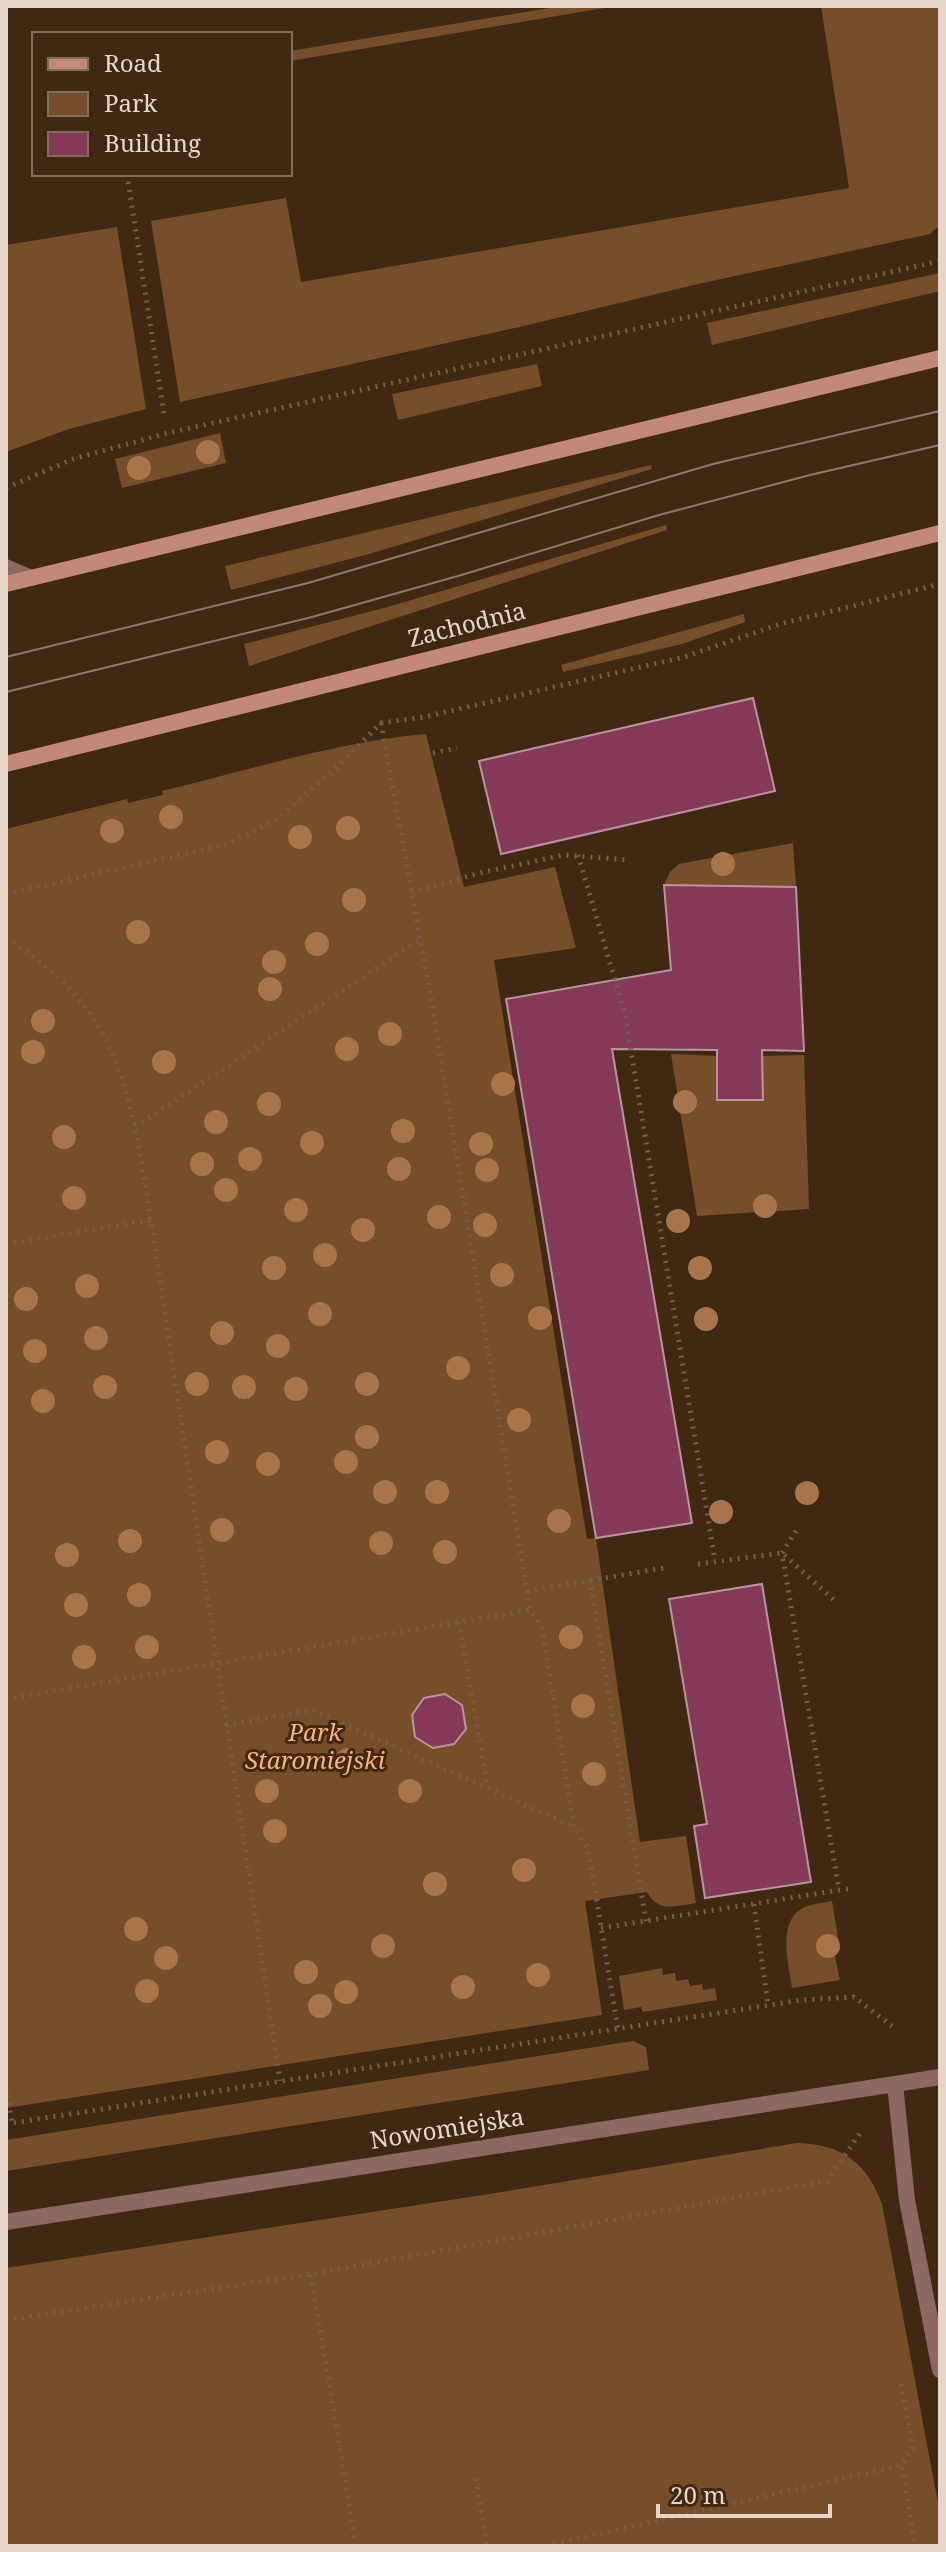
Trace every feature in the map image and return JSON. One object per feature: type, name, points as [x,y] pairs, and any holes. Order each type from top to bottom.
[{"type":"main road","points":[[6,584],[940,358]]},
{"type":"main road","name":"Zachodnia","points":[[6,764],[940,533]]},
{"type":"street","points":[[6,567],[31,578]]},
{"type":"street","name":"Nowomiejska","points":[[6,2222],[940,2077]]},
{"type":"street","points":[[895,2084],[907,2200],[940,2370]]},
{"type":"path","points":[[127,176],[164,414]]},
{"type":"path","points":[[6,488],[73,459],[168,433],[940,261]]},
{"type":"path","points":[[6,894],[228,844],[279,818],[333,771],[381,723],[424,717],[684,657],[780,624],[940,584]]},
{"type":"path","points":[[381,723],[421,939],[530,1610],[542,1627],[574,1827],[588,1848],[618,2029]]},
{"type":"path","points":[[433,753],[457,748]]},
{"type":"path","points":[[411,892],[551,857],[578,855],[630,860]]},
{"type":"path","points":[[578,855],[625,1014],[715,1561]]},
{"type":"path","points":[[6,938],[54,973],[79,997],[116,1057],[131,1104],[280,2081]]},
{"type":"path","points":[[135,1127],[421,939]]},
{"type":"path","points":[[6,1244],[151,1220]]},
{"type":"path","points":[[796,1531],[782,1553],[839,1890]]},
{"type":"path","points":[[698,1564],[782,1553],[835,1601]]},
{"type":"path","points":[[527,1591],[664,1568]]},
{"type":"path","points":[[590,1580],[646,1921]]},
{"type":"path","points":[[6,1699],[530,1610]]},
{"type":"path","points":[[459,1622],[488,1788]]},
{"type":"path","points":[[226,1725],[313,1710],[574,1827]]},
{"type":"path","points":[[601,1928],[853,1888]]},
{"type":"path","points":[[754,1904],[768,2005]]},
{"type":"path","points":[[6,2087],[9,2123],[768,2005],[854,1997],[892,2026]]},
{"type":"path","points":[[6,2320],[311,2274],[827,2181],[895,2084]]},
{"type":"path","points":[[311,2274],[356,2546]]},
{"type":"path","points":[[899,2372],[913,2448],[902,2465],[915,2546]]},
{"type":"path","points":[[546,2546],[902,2465]]},
{"type":"path","points":[[476,2479],[487,2546]]},
{"type":"green space","points":[[562,6],[616,6],[292,61],[292,51]]},
{"type":"green space","points":[[821,6],[940,6],[940,225],[930,234],[180,402],[151,221],[286,198],[301,282],[849,188]]},
{"type":"green space","points":[[117,227],[146,409],[69,429],[6,452],[6,245]]},
{"type":"green space","points":[[940,273],[940,291],[712,345],[707,323]]},
{"type":"green space","points":[[537,364],[542,386],[398,420],[392,394]]},
{"type":"green space","points":[[220,433],[226,463],[122,488],[115,459]]},
{"type":"green space","points":[[651,465],[652,469],[369,554],[231,590],[225,566]]},
{"type":"green space","points":[[666,525],[667,530],[249,666],[244,644],[384,608]]},
{"type":"green space","points":[[744,614],[745,622],[682,644],[563,672],[561,665]]},
{"type":"green space","name":"Park Staromiejski","points":[[426,734],[464,887],[555,867],[576,948],[494,960],[587,1539],[596,1538],[640,1842],[686,1836],[696,1903],[662,1906],[647,1892],[585,1901],[602,2015],[6,2108],[6,829],[127,799],[128,803],[163,795],[162,791],[326,750]]},
{"type":"green space","points":[[793,843],[796,887],[664,885],[670,872],[679,864]]},
{"type":"green space","points":[[671,1054],[717,1056],[718,1100],[763,1100],[762,1056],[804,1055],[809,1209],[697,1216]]},
{"type":"green space","points":[[832,1901],[840,1950],[834,1952],[840,1980],[792,1988],[786,1946],[789,1924],[801,1909]]},
{"type":"green space","points":[[662,1968],[663,1975],[675,1973],[676,1981],[688,1979],[690,1986],[702,1984],[703,1990],[715,1988],[717,2000],[643,2012],[641,2007],[624,2010],[619,1976]]},
{"type":"green space","points":[[633,2041],[646,2047],[649,2070],[6,2171],[6,2140]]},
{"type":"green space","points":[[797,2143],[827,2147],[851,2158],[869,2177],[882,2204],[940,2514],[940,2546],[6,2546],[6,2268],[496,2193]]},
{"type":"building","points":[[753,698],[775,791],[501,854],[479,761]]},
{"type":"building","points":[[664,885],[796,887],[804,1051],[762,1050],[763,1100],[717,1100],[717,1050],[612,1049],[692,1523],[596,1538],[506,999],[671,970]]},
{"type":"building","points":[[762,1584],[811,1882],[705,1898],[694,1826],[707,1824],[669,1599]]},
{"type":"building","points":[[445,1694],[462,1705],[466,1729],[454,1744],[433,1748],[415,1737],[412,1715],[424,1698]]},
{"type":"tram line","points":[[6,657],[308,583],[713,464],[940,411]]},
{"type":"tram line","points":[[6,692],[312,617],[659,515],[940,445]]}]
